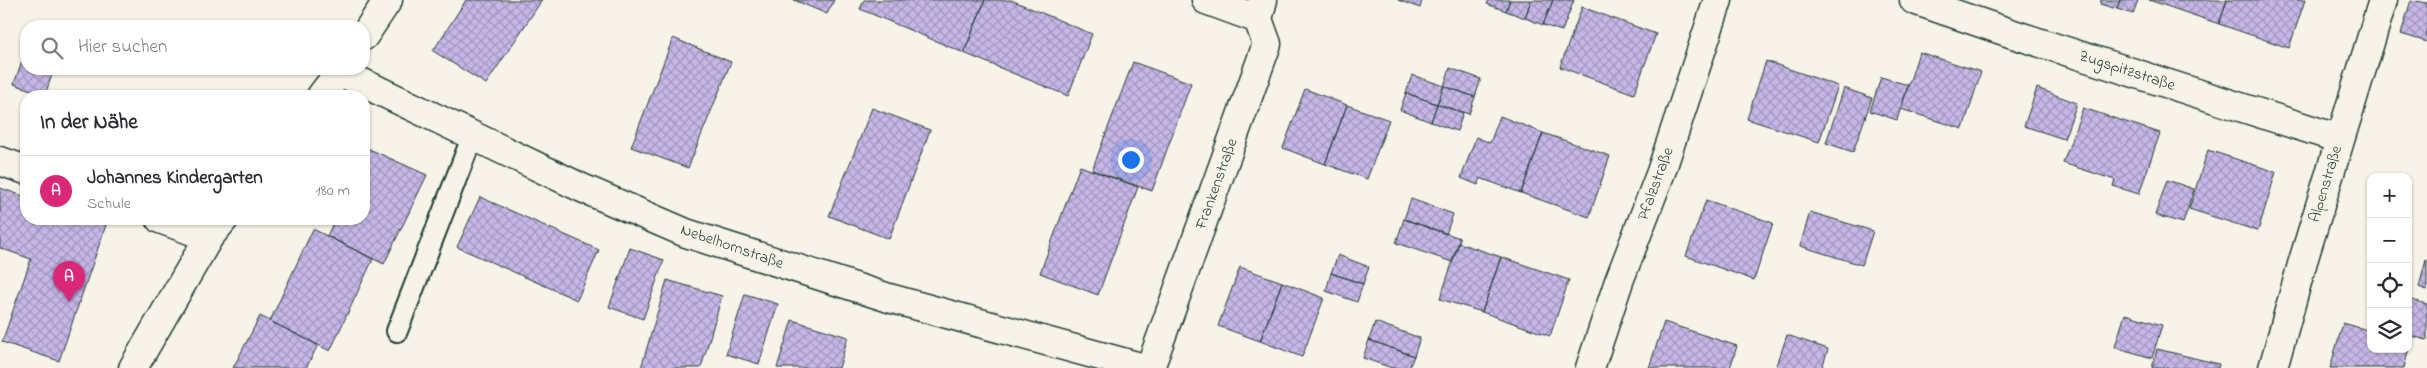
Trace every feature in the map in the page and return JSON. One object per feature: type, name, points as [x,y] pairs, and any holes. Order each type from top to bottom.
[{"type":"street","points":[[370,27],[388,0]]},
{"type":"street","points":[[1206,0],[1260,10]]},
{"type":"street","name":"Pfalzstraße","points":[[1590,368],[1619,281],[1663,166],[1718,0]]},
{"type":"street","name":"Zugspitzstraße","points":[[1914,0],[2022,37],[2340,139]]},
{"type":"street","name":"Alpenstraße","points":[[2273,368],[2383,0]]},
{"type":"street","name":"Frankenstraße","points":[[1150,368],[1267,44],[1260,10]]},
{"type":"street","points":[[326,90],[337,75]]},
{"type":"street","name":"Nebelhornstraße","points":[[351,75],[582,188],[686,233],[871,292],[1144,368]]},
{"type":"street","points":[[0,161],[20,168]]},
{"type":"street","points":[[133,368],[217,228],[198,225]]},
{"type":"lane","points":[[397,331],[473,135]]},
{"type":"building","points":[[466,0],[542,0],[486,84],[433,51]]},
{"type":"building","points":[[794,0],[834,0],[827,14]]},
{"type":"building","points":[[864,0],[985,0],[964,53],[860,9]]},
{"type":"building","points":[[985,0],[1011,0],[1092,34],[1068,96],[964,53]]},
{"type":"building","points":[[1398,0],[1422,0],[1420,8]]},
{"type":"building","points":[[1489,0],[1510,0],[1506,11],[1487,4]]},
{"type":"building","points":[[1510,0],[1531,0],[1525,18],[1506,11]]},
{"type":"building","points":[[1531,0],[1553,0],[1543,25],[1525,18]]},
{"type":"building","points":[[1553,0],[1574,0],[1562,31],[1543,25]]},
{"type":"building","points":[[2101,0],[2120,0],[2117,9],[2100,4]]},
{"type":"building","points":[[2120,0],[2138,0],[2133,14],[2117,9]]},
{"type":"building","points":[[2149,0],[2227,0],[2219,24]]},
{"type":"building","points":[[2227,0],[2305,0],[2289,48],[2219,24]]},
{"type":"building","points":[[2411,0],[2427,3],[2427,42],[2401,34]]},
{"type":"building","points":[[1582,7],[1656,34],[1634,94],[1560,67]]},
{"type":"building","points":[[673,38],[731,62],[688,168],[631,147]]},
{"type":"building","points":[[1919,52],[1981,72],[1963,129],[1901,109]]},
{"type":"building","points":[[1766,61],[1838,86],[1819,142],[1747,119]]},
{"type":"building","points":[[1133,62],[1191,83],[1152,191],[1092,170]]},
{"type":"building","points":[[20,66],[20,75],[52,75],[47,90],[31,90],[14,84]]},
{"type":"building","points":[[1450,68],[1481,79],[1475,97],[1444,86]]},
{"type":"building","points":[[1412,75],[1444,86],[1437,104],[1406,93]]},
{"type":"building","points":[[1881,77],[1908,85],[1897,120],[1870,111]]},
{"type":"building","points":[[1444,86],[1475,97],[1469,114],[1437,104]]},
{"type":"building","points":[[1844,88],[1872,98],[1853,152],[1826,143]]},
{"type":"building","points":[[2037,88],[2077,103],[2064,139],[2024,126]]},
{"type":"building","points":[[1305,89],[1347,105],[1325,164],[1283,148]]},
{"type":"building","points":[[1406,93],[1437,104],[1431,122],[1400,110]]},
{"type":"building","points":[[1437,104],[1463,113],[1457,131],[1431,122]]},
{"type":"building","points":[[1347,105],[1389,120],[1367,179],[1325,164]]},
{"type":"building","points":[[872,108],[930,130],[889,239],[829,216]]},
{"type":"building","points":[[2083,108],[2160,133],[2139,194],[2113,186],[2115,180],[2063,163]]},
{"type":"building","points":[[1500,116],[1543,133],[1521,193],[1480,178],[1478,185],[1461,178],[1476,137],[1490,143]]},
{"type":"building","points":[[1543,133],[1610,156],[1589,217],[1521,193]]},
{"type":"building","points":[[370,149],[427,175],[384,264],[327,236],[332,225],[370,225]]},
{"type":"building","points":[[2208,150],[2276,172],[2258,231],[2189,209]]},
{"type":"building","points":[[1080,166],[1138,187],[1098,295],[1040,273]]},
{"type":"building","points":[[2167,180],[2194,189],[2183,223],[2155,215]]},
{"type":"building","points":[[0,188],[20,195],[20,225],[106,225],[59,361],[2,342],[31,259],[0,248]]},
{"type":"building","points":[[480,197],[599,250],[577,300],[457,247]]},
{"type":"building","points":[[1411,199],[1453,214],[1446,234],[1404,219]]},
{"type":"building","points":[[1706,200],[1773,223],[1754,280],[1686,256]]},
{"type":"building","points":[[1810,212],[1873,231],[1862,265],[1800,246]]},
{"type":"building","points":[[1404,219],[1460,238],[1452,262],[1396,243]]},
{"type":"building","points":[[313,229],[373,259],[330,351],[270,321]]},
{"type":"building","points":[[1459,243],[1501,257],[1482,312],[1440,299]]},
{"type":"building","points":[[630,248],[664,260],[643,319],[609,307]]},
{"type":"building","points":[[1338,255],[1369,267],[1363,284],[1331,273]]},
{"type":"building","points":[[1501,257],[1569,280],[1550,336],[1482,312]]},
{"type":"building","points":[[2427,260],[2427,290],[2419,287]]},
{"type":"building","points":[[1240,267],[1282,282],[1260,341],[1218,326]]},
{"type":"building","points":[[1331,273],[1363,284],[1357,302],[1326,291]]},
{"type":"building","points":[[667,280],[722,296],[701,368],[641,368]]},
{"type":"building","points":[[1282,282],[1324,298],[1302,357],[1260,341]]},
{"type":"building","points":[[745,294],[778,304],[759,364],[726,354]]},
{"type":"building","points":[[2412,300],[2427,304],[2427,340],[2412,336]]},
{"type":"building","points":[[2125,314],[2162,325],[2152,358],[2115,347]]},
{"type":"building","points":[[260,316],[318,345],[306,368],[233,368]]},
{"type":"building","points":[[792,320],[848,337],[839,368],[777,368]]},
{"type":"building","points":[[1375,322],[1420,338],[1414,356],[1369,340]]},
{"type":"building","points":[[1664,322],[1737,346],[1730,368],[1649,368]]},
{"type":"building","points":[[2343,323],[2367,330],[2367,353],[2408,353],[2404,368],[2330,368]]},
{"type":"building","points":[[1787,335],[1828,349],[1822,368],[1776,368]]},
{"type":"building","points":[[1369,340],[1414,356],[1409,368],[1392,368],[1363,358]]},
{"type":"building","points":[[2157,349],[2219,364],[2218,368],[2152,368]]},
{"type":"place","name":"Johannes Kindergarten","points":[[69,302]]}]
